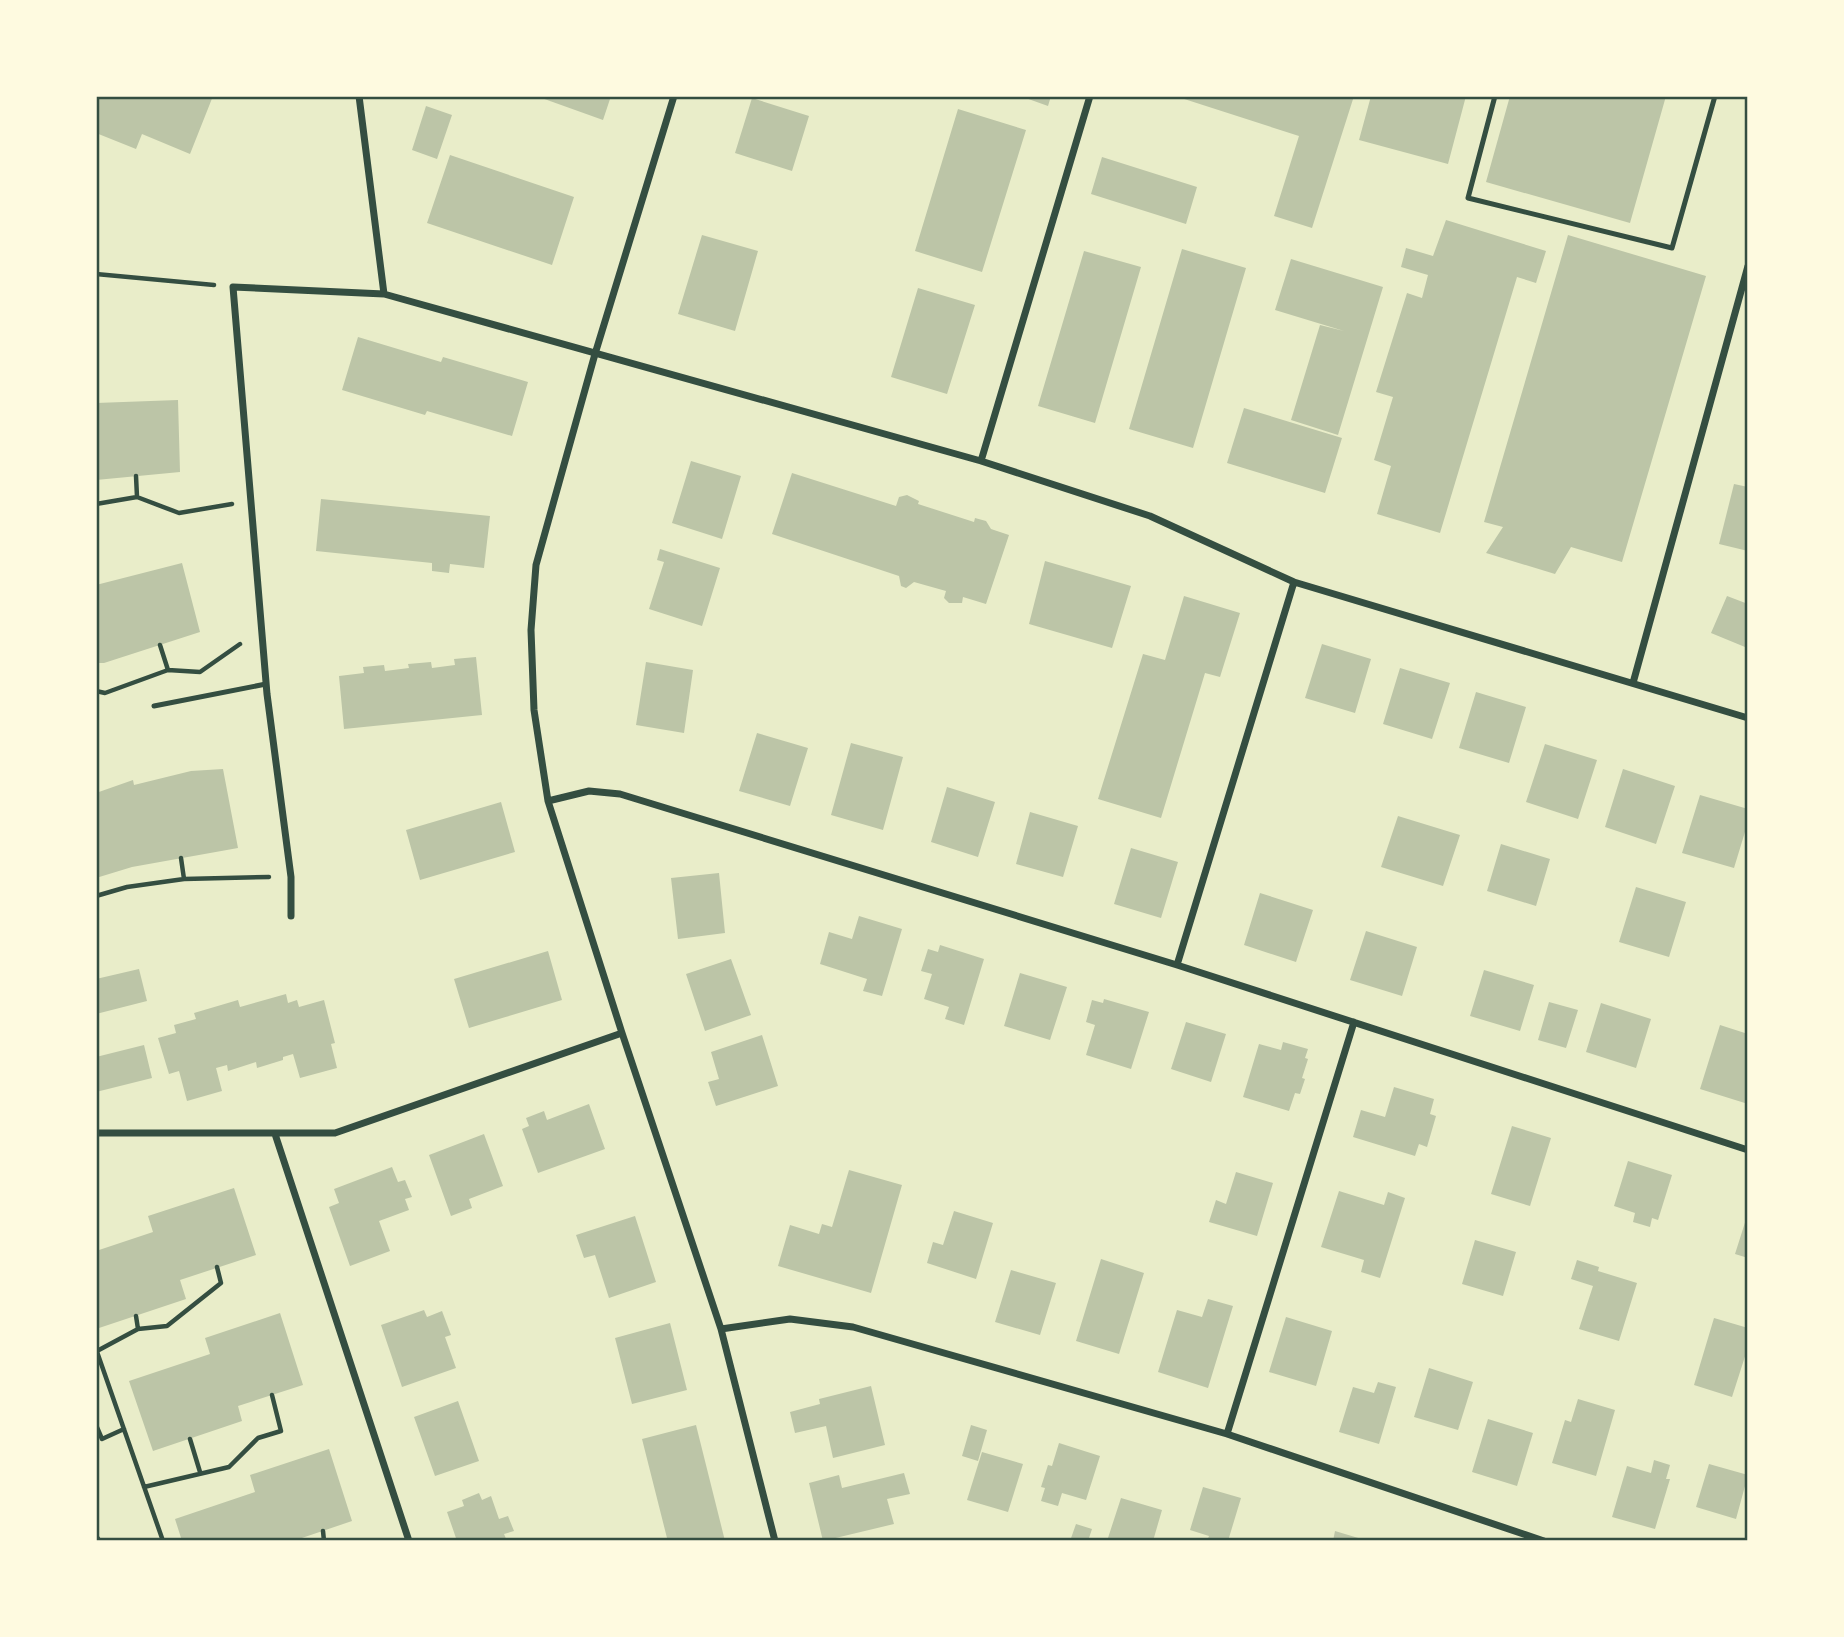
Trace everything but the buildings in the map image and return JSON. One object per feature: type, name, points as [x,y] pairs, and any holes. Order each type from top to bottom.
[{"type":"street","points":[[359,96],[384,294]]},
{"type":"street","points":[[674,96],[536,565],[531,630],[534,710],[548,801],[721,1329],[775,1541]]},
{"type":"street","points":[[981,461],[1090,96]]},
{"type":"street","points":[[1633,683],[1748,266]]},
{"type":"street","points":[[291,916],[290,877],[266,684],[233,287],[384,294],[981,461],[1150,516],[1294,582],[1748,718]]},
{"type":"street","points":[[1177,965],[1294,582]]},
{"type":"street","points":[[548,801],[589,792],[620,794],[1177,965],[1748,1150]]},
{"type":"street","points":[[1227,1434],[1354,1021]]},
{"type":"street","points":[[96,1133],[335,1133],[622,1033]]},
{"type":"street","points":[[275,1134],[410,1541]]},
{"type":"street","points":[[721,1329],[790,1319],[853,1327],[1227,1434],[1544,1541]]},
{"type":"lane","points":[[1495,96],[1468,198],[1672,248],[1715,96]]},
{"type":"lane","points":[[154,706],[266,684]]},
{"type":"path","points":[[96,274],[233,287]]},
{"type":"path","points":[[136,476],[137,497]]},
{"type":"path","points":[[96,503],[137,497],[179,513],[250,501]]},
{"type":"path","points":[[96,691],[105,693],[168,670],[200,672],[261,629]]},
{"type":"path","points":[[160,645],[168,670]]},
{"type":"path","points":[[181,858],[184,879]]},
{"type":"path","points":[[96,896],[127,887],[184,879],[290,877]]},
{"type":"path","points":[[163,1541],[97,1350],[138,1329],[167,1326],[221,1283],[217,1267]]},
{"type":"path","points":[[136,1315],[138,1329]]},
{"type":"path","points":[[144,1486],[229,1467],[258,1438],[281,1431],[272,1395]]},
{"type":"path","points":[[96,1425],[102,1439],[124,1429]]},
{"type":"path","points":[[190,1439],[200,1472]]},
{"type":"path","points":[[323,1531],[324,1541]]}]
